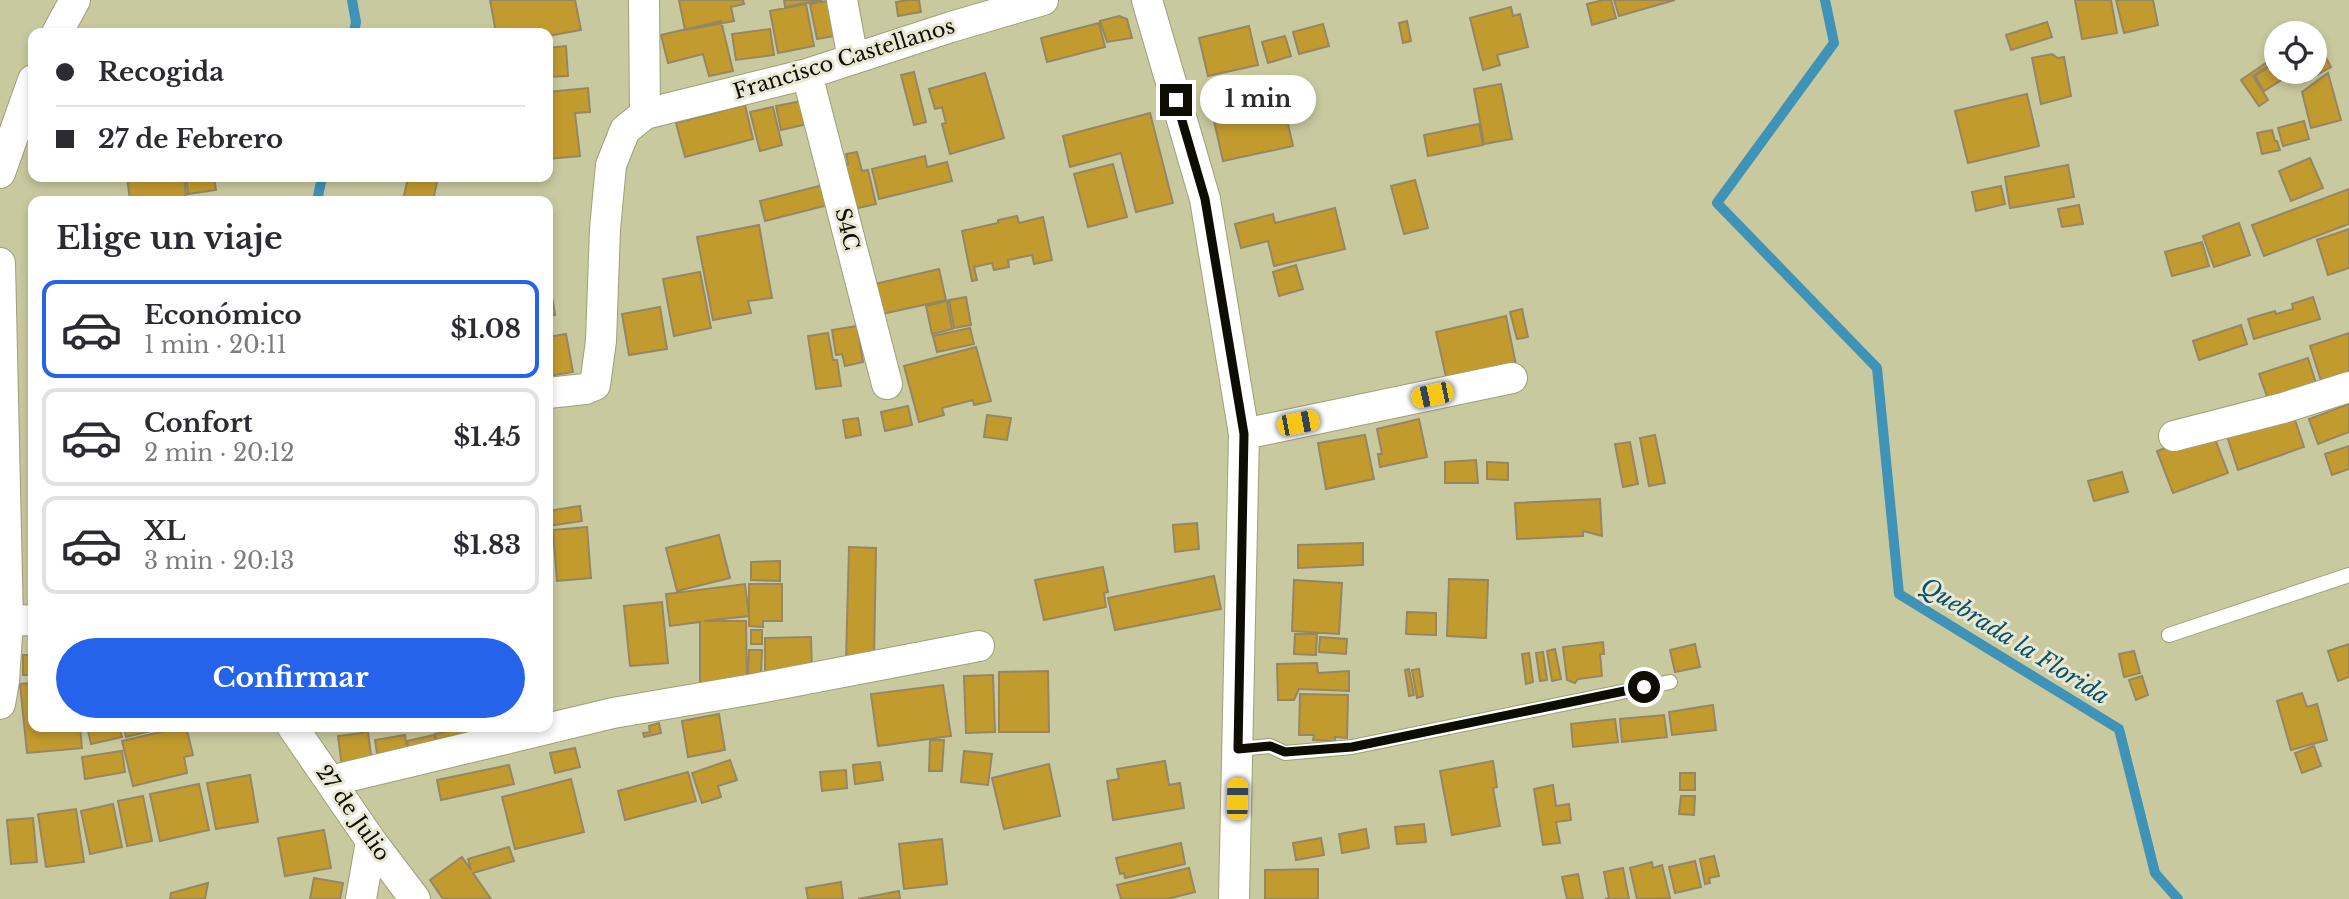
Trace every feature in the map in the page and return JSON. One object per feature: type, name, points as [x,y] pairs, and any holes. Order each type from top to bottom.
[{"type":"street","points":[[60,28],[75,0]]},
{"type":"street","points":[[553,392],[585,389],[594,385],[601,341],[605,229],[611,166],[625,130],[645,114],[643,0]]},
{"type":"street","points":[[842,0],[853,59]]},
{"type":"street","name":"Francisco Castellanos","points":[[645,114],[807,74],[1043,0]]},
{"type":"street","points":[[1147,0],[1205,199],[1244,434],[1234,899]]},
{"type":"street","name":"S4C","points":[[807,74],[887,384]]},
{"type":"street","points":[[0,173],[28,94]]},
{"type":"street","points":[[0,263],[20,620],[1,689]]},
{"type":"street","points":[[1244,434],[1512,379]]},
{"type":"street","points":[[2174,436],[2283,408],[2349,387]]},
{"type":"street","points":[[553,727],[613,713],[979,646]]},
{"type":"street","name":"27 de Julio","points":[[296,732],[371,841],[415,899]]},
{"type":"street","points":[[330,781],[534,732]]},
{"type":"street","points":[[361,899],[371,841]]},
{"type":"lane","points":[[2169,635],[2349,575]]},
{"type":"lane","points":[[1238,749],[1270,746],[1285,752],[1352,747],[1670,682]]},
{"type":"building","points":[[490,0],[575,0],[581,30],[553,35],[553,28],[495,28]]},
{"type":"building","points":[[679,0],[743,0],[744,4],[731,7],[734,21],[685,30]]},
{"type":"building","points":[[784,0],[822,0],[785,7]]},
{"type":"building","points":[[919,0],[921,12],[898,16],[896,2]]},
{"type":"building","points":[[1611,0],[1616,18],[1592,25],[1587,4]]},
{"type":"building","points":[[1614,0],[1675,0],[1619,16]]},
{"type":"building","points":[[2075,0],[2111,0],[2117,33],[2082,39]]},
{"type":"building","points":[[2116,0],[2153,0],[2158,25],[2124,33]]},
{"type":"building","points":[[827,1],[834,36],[817,39],[810,4]]},
{"type":"building","points":[[806,4],[814,46],[778,53],[770,11]]},
{"type":"building","points":[[1511,7],[1513,16],[1520,14],[1528,47],[1497,55],[1500,65],[1483,70],[1470,18]]},
{"type":"building","points":[[1119,16],[1127,19],[1132,38],[1107,42],[1100,21]]},
{"type":"building","points":[[721,21],[733,71],[709,76],[703,54],[668,63],[661,35]]},
{"type":"building","points":[[1407,21],[1411,41],[1403,43],[1399,23]]},
{"type":"building","points":[[2047,22],[2052,37],[2011,50],[2006,35]]},
{"type":"building","points":[[1099,23],[1105,47],[1047,62],[1041,38]]},
{"type":"building","points":[[1323,24],[1329,46],[1299,54],[1293,32]]},
{"type":"building","points":[[1249,26],[1258,65],[1208,76],[1199,38]]},
{"type":"building","points":[[770,29],[774,55],[736,60],[732,34]]},
{"type":"building","points":[[1285,36],[1291,56],[1268,63],[1262,42]]},
{"type":"building","points":[[566,46],[568,76],[553,77],[553,47]]},
{"type":"building","points":[[2052,54],[2058,58],[2064,57],[2071,96],[2041,104],[2032,58]]},
{"type":"building","points":[[2264,64],[2264,69],[2253,76],[2268,100],[2259,106],[2241,80]]},
{"type":"building","points":[[2264,70],[2264,84],[2275,84],[2264,91],[2255,76]]},
{"type":"building","points":[[914,72],[926,122],[914,125],[901,75]]},
{"type":"building","points":[[985,73],[1004,138],[950,154],[942,124],[946,123],[942,107],[935,109],[929,89]]},
{"type":"building","points":[[2327,74],[2341,120],[2311,128],[2302,92],[2313,84],[2327,84]]},
{"type":"building","points":[[1501,84],[1512,139],[1484,144],[1474,89]]},
{"type":"building","points":[[588,88],[590,112],[575,113],[580,156],[553,159],[553,92]]},
{"type":"building","points":[[1280,88],[1293,146],[1223,161],[1210,103]]},
{"type":"building","points":[[2027,94],[2039,146],[1968,163],[1955,111]]},
{"type":"building","points":[[802,101],[807,124],[781,130],[776,106]]},
{"type":"building","points":[[745,105],[753,139],[685,157],[676,123]]},
{"type":"building","points":[[773,107],[782,145],[760,151],[750,112]]},
{"type":"building","points":[[1150,113],[1173,203],[1136,212],[1121,153],[1070,167],[1063,136]]},
{"type":"building","points":[[2304,121],[2309,139],[2283,146],[2278,128]]},
{"type":"building","points":[[1479,124],[1483,145],[1428,156],[1424,135]]},
{"type":"building","points":[[2272,130],[2280,150],[2262,154],[2257,133]]},
{"type":"building","points":[[857,152],[862,171],[868,170],[876,204],[849,210],[839,167],[848,164],[846,154]]},
{"type":"building","points":[[925,156],[927,167],[947,162],[952,181],[879,199],[872,169]]},
{"type":"building","points":[[2310,158],[2323,188],[2291,201],[2279,171]]},
{"type":"building","points":[[1113,164],[1127,217],[1088,227],[1074,174]]},
{"type":"building","points":[[2068,165],[2074,197],[2010,208],[2005,177]]},
{"type":"building","points":[[1415,180],[1428,228],[1404,234],[1391,186]]},
{"type":"building","points":[[128,182],[184,182],[186,196],[129,196]]},
{"type":"building","points":[[187,182],[215,182],[216,190],[188,194]]},
{"type":"building","points":[[407,182],[437,182],[434,196],[404,196]]},
{"type":"building","points":[[831,183],[836,203],[765,221],[760,201]]},
{"type":"building","points":[[2001,186],[2005,204],[1976,211],[1972,192]]},
{"type":"building","points":[[2349,189],[2349,224],[2264,256],[2252,225]]},
{"type":"building","points":[[2079,205],[2083,224],[2062,227],[2058,209]]},
{"type":"building","points":[[1335,208],[1345,249],[1274,266],[1268,241],[1241,248],[1235,224],[1273,214],[1275,223]]},
{"type":"building","points":[[1017,216],[1019,223],[1043,217],[1052,260],[1034,264],[1032,255],[1008,260],[1009,267],[994,270],[992,263],[974,267],[977,280],[972,281],[962,231]]},
{"type":"building","points":[[2239,223],[2250,255],[2214,267],[2203,236]]},
{"type":"building","points":[[759,225],[772,298],[748,301],[751,313],[713,320],[697,237]]},
{"type":"building","points":[[2349,229],[2349,268],[2328,275],[2317,240]]},
{"type":"building","points":[[2202,242],[2209,266],[2172,276],[2165,252]]},
{"type":"building","points":[[1296,265],[1303,289],[1279,296],[1273,272]]},
{"type":"building","points":[[939,269],[946,300],[882,314],[875,284]]},
{"type":"building","points":[[700,272],[711,328],[674,336],[663,279]]},
{"type":"building","points":[[966,297],[971,325],[954,328],[949,300]]},
{"type":"building","points":[[2313,297],[2320,319],[2254,339],[2248,319],[2293,309],[2292,304]]},
{"type":"building","points":[[947,301],[952,329],[932,334],[926,306]]},
{"type":"building","points":[[660,307],[667,349],[629,355],[622,314]]},
{"type":"building","points":[[1522,309],[1528,337],[1517,339],[1510,312]]},
{"type":"building","points":[[1506,316],[1517,370],[1447,381],[1436,332]]},
{"type":"building","points":[[2241,325],[2247,344],[2199,360],[2193,341]]},
{"type":"building","points":[[857,326],[863,362],[845,366],[842,354],[836,355],[832,330]]},
{"type":"building","points":[[970,328],[974,344],[937,352],[933,336]]},
{"type":"building","points":[[828,333],[833,360],[837,360],[841,386],[816,389],[808,336]]},
{"type":"building","points":[[2349,333],[2349,378],[2323,387],[2310,346]]},
{"type":"building","points":[[566,334],[573,372],[553,375],[553,336]]},
{"type":"building","points":[[976,347],[991,401],[974,405],[973,400],[942,408],[944,415],[919,422],[904,366]]},
{"type":"building","points":[[2308,358],[2316,383],[2268,399],[2259,374]]},
{"type":"building","points":[[2349,404],[2349,432],[2318,444],[2309,419]]},
{"type":"building","points":[[908,406],[912,425],[885,431],[881,412]]},
{"type":"building","points":[[2292,411],[2304,447],[2238,470],[2226,433]]},
{"type":"building","points":[[987,415],[1011,418],[1007,440],[984,437]]},
{"type":"building","points":[[858,418],[861,435],[846,438],[843,420]]},
{"type":"building","points":[[1419,419],[1427,457],[1380,467],[1378,454],[1382,454],[1377,429]]},
{"type":"building","points":[[2212,431],[2228,473],[2173,493],[2157,451]]},
{"type":"building","points":[[1365,435],[1374,479],[1326,489],[1318,443]]},
{"type":"building","points":[[1655,435],[1665,483],[1649,486],[1640,438]]},
{"type":"building","points":[[1630,442],[1638,484],[1623,487],[1615,444]]},
{"type":"building","points":[[2349,446],[2349,469],[2332,475],[2325,454]]},
{"type":"building","points":[[1476,460],[1478,483],[1445,483],[1445,462]]},
{"type":"building","points":[[1487,462],[1508,463],[1508,480],[1487,479]]},
{"type":"building","points":[[2122,472],[2128,492],[2094,501],[2088,481]]},
{"type":"building","points":[[1600,499],[1602,536],[1583,531],[1583,536],[1517,539],[1515,503]]},
{"type":"building","points":[[580,506],[582,521],[553,525],[553,510]]},
{"type":"building","points":[[1197,523],[1199,549],[1175,552],[1173,525]]},
{"type":"building","points":[[587,527],[591,578],[557,581],[553,530]]},
{"type":"building","points":[[719,535],[730,578],[677,591],[666,548]]},
{"type":"building","points":[[1363,543],[1363,565],[1298,568],[1298,545]]},
{"type":"building","points":[[849,547],[876,548],[874,661],[846,661]]},
{"type":"building","points":[[780,561],[780,581],[751,580],[751,562]]},
{"type":"building","points":[[1103,567],[1108,592],[1104,593],[1106,607],[1044,620],[1035,580]]},
{"type":"building","points":[[1214,576],[1221,609],[1115,630],[1108,598]]},
{"type":"building","points":[[1449,579],[1488,580],[1486,638],[1447,636]]},
{"type":"building","points":[[1294,580],[1342,583],[1339,634],[1292,631]]},
{"type":"building","points":[[745,584],[749,616],[704,621],[746,621],[747,685],[700,686],[700,622],[670,626],[666,594]]},
{"type":"building","points":[[749,584],[782,584],[782,621],[763,621],[763,627],[749,626]]},
{"type":"building","points":[[662,602],[668,663],[630,666],[624,606]]},
{"type":"building","points":[[1407,612],[1436,613],[1436,635],[1406,634]]},
{"type":"building","points":[[751,630],[762,630],[762,644],[751,644]]},
{"type":"building","points":[[1295,634],[1317,634],[1316,655],[1294,654]]},
{"type":"building","points":[[811,637],[812,672],[765,673],[765,638]]},
{"type":"building","points":[[1320,637],[1347,639],[1346,654],[1319,652]]},
{"type":"building","points":[[1603,642],[1604,654],[1600,654],[1602,676],[1578,679],[1575,683],[1567,680],[1563,647]]},
{"type":"building","points":[[1695,644],[1700,667],[1675,672],[1670,650]]},
{"type":"building","points":[[2349,644],[2349,677],[2338,681],[2328,651]]},
{"type":"building","points":[[1555,649],[1561,679],[1552,681],[1547,651]]},
{"type":"building","points":[[749,650],[762,650],[761,675],[748,674]]},
{"type":"building","points":[[2134,651],[2140,673],[2124,677],[2119,654]]},
{"type":"building","points":[[1543,652],[1547,680],[1540,681],[1536,653]]},
{"type":"building","points":[[1529,653],[1533,682],[1526,684],[1522,654]]},
{"type":"building","points":[[23,655],[28,655],[28,675],[23,675]]},
{"type":"building","points":[[1317,663],[1318,673],[1349,671],[1349,691],[1299,689],[1294,700],[1278,700],[1277,664]]},
{"type":"building","points":[[1409,669],[1414,695],[1409,696],[1405,670]]},
{"type":"building","points":[[1419,669],[1423,696],[1417,698],[1412,670]]},
{"type":"building","points":[[1048,671],[1049,732],[999,732],[999,672]]},
{"type":"building","points":[[993,675],[995,732],[966,733],[964,676]]},
{"type":"building","points":[[2142,676],[2148,695],[2136,700],[2129,680]]},
{"type":"building","points":[[28,683],[28,732],[81,732],[82,748],[27,753],[20,684]]},
{"type":"building","points":[[943,685],[951,736],[878,746],[871,694]]},
{"type":"building","points":[[2302,693],[2307,707],[2317,704],[2327,740],[2291,750],[2277,701]]},
{"type":"building","points":[[1300,694],[1348,695],[1347,738],[1335,737],[1335,741],[1313,740],[1314,735],[1299,735]]},
{"type":"building","points":[[1713,705],[1716,730],[1672,735],[1669,712]]},
{"type":"building","points":[[719,714],[725,750],[688,757],[682,721]]},
{"type":"building","points":[[1664,715],[1667,737],[1622,742],[1620,719]]},
{"type":"building","points":[[1615,719],[1618,742],[1573,747],[1571,724]]},
{"type":"building","points":[[659,723],[661,733],[644,737],[643,733],[650,732],[649,726]]},
{"type":"building","points":[[88,732],[121,732],[122,737],[91,744]]},
{"type":"building","points":[[125,732],[147,732],[126,737]]},
{"type":"building","points":[[160,732],[187,732],[193,755],[184,757],[187,773],[133,786],[122,741]]},
{"type":"building","points":[[368,732],[372,763],[342,767],[338,736]]},
{"type":"building","points":[[472,732],[475,742],[439,750],[435,734]]},
{"type":"building","points":[[405,735],[408,755],[378,760],[375,740]]},
{"type":"building","points":[[434,735],[437,750],[410,756],[407,741]]},
{"type":"building","points":[[930,740],[944,740],[942,771],[929,771]]},
{"type":"building","points":[[2314,746],[2321,766],[2302,773],[2295,753]]},
{"type":"building","points":[[575,748],[580,767],[555,773],[550,753]]},
{"type":"building","points":[[122,751],[125,772],[85,779],[82,757]]},
{"type":"building","points":[[964,751],[992,754],[988,785],[961,782]]},
{"type":"building","points":[[730,760],[737,780],[718,786],[721,797],[702,803],[692,773]]},
{"type":"building","points":[[1165,761],[1169,785],[1180,783],[1184,808],[1113,820],[1107,781],[1119,779],[1117,769]]},
{"type":"building","points":[[1493,761],[1497,787],[1493,788],[1500,826],[1452,835],[1440,771]]},
{"type":"building","points":[[880,762],[883,780],[855,784],[853,765]]},
{"type":"building","points":[[1049,764],[1060,816],[1004,829],[992,778]]},
{"type":"building","points":[[509,765],[514,784],[441,800],[437,780]]},
{"type":"building","points":[[846,770],[847,788],[822,791],[820,772]]},
{"type":"building","points":[[688,772],[696,801],[625,820],[618,791]]},
{"type":"building","points":[[1680,773],[1695,773],[1695,790],[1680,790]]},
{"type":"building","points":[[250,775],[258,822],[216,829],[207,783]]},
{"type":"building","points":[[571,779],[584,832],[515,849],[502,797]]},
{"type":"building","points":[[199,784],[209,830],[160,841],[150,794]]},
{"type":"building","points":[[1553,785],[1556,806],[1569,804],[1571,820],[1556,822],[1560,843],[1543,845],[1534,789]]},
{"type":"building","points":[[143,796],[152,841],[127,846],[118,801]]},
{"type":"building","points":[[1681,796],[1695,796],[1694,815],[1679,814]]},
{"type":"building","points":[[113,804],[122,847],[90,854],[81,811]]},
{"type":"building","points":[[76,809],[84,862],[46,867],[38,814]]},
{"type":"building","points":[[33,818],[37,862],[11,864],[7,820]]},
{"type":"building","points":[[1424,824],[1426,842],[1397,844],[1395,827]]},
{"type":"building","points":[[1366,829],[1369,848],[1342,853],[1339,834]]},
{"type":"building","points":[[324,830],[331,868],[285,876],[278,838]]},
{"type":"building","points":[[1321,838],[1324,855],[1296,860],[1293,843]]},
{"type":"building","points":[[942,839],[947,884],[904,889],[899,844]]},
{"type":"building","points":[[1181,843],[1185,864],[1125,878],[1124,873],[1120,874],[1116,858]]},
{"type":"building","points":[[509,847],[514,861],[473,873],[491,899],[443,899],[430,880],[462,857],[471,870],[468,859]]},
{"type":"building","points":[[1714,856],[1719,876],[1709,878],[1710,883],[1705,884],[1700,859]]},
{"type":"building","points":[[1695,861],[1701,887],[1675,893],[1669,867]]},
{"type":"building","points":[[1652,862],[1653,868],[1662,865],[1670,898],[1637,899],[1630,868]]},
{"type":"building","points":[[1189,868],[1195,892],[1167,899],[1121,899],[1117,885]]},
{"type":"building","points":[[1623,868],[1629,899],[1605,899],[1609,898],[1604,872]]},
{"type":"building","points":[[1318,869],[1318,899],[1265,899],[1265,870]]},
{"type":"building","points":[[1578,874],[1583,899],[1567,899],[1562,877]]},
{"type":"building","points":[[314,878],[343,883],[340,899],[310,899]]},
{"type":"building","points":[[841,882],[843,899],[808,899],[806,888]]},
{"type":"building","points":[[208,883],[205,899],[170,899],[171,893]]},
{"type":"building","points":[[899,891],[900,899],[858,899]]},
{"type":"waterway","points":[[352,0],[355,28]]},
{"type":"waterway","name":"Quebrada la Florida","points":[[1825,0],[1834,43],[1717,203],[1877,368],[1899,594],[2119,729],[2155,873],[2178,899]]},
{"type":"waterway","points":[[318,196],[321,182]]},
{"type":"route","points":[[1176,100],[1205,199],[1244,434],[1238,749],[1270,746],[1285,752],[1352,747],[1644,687]]}]
